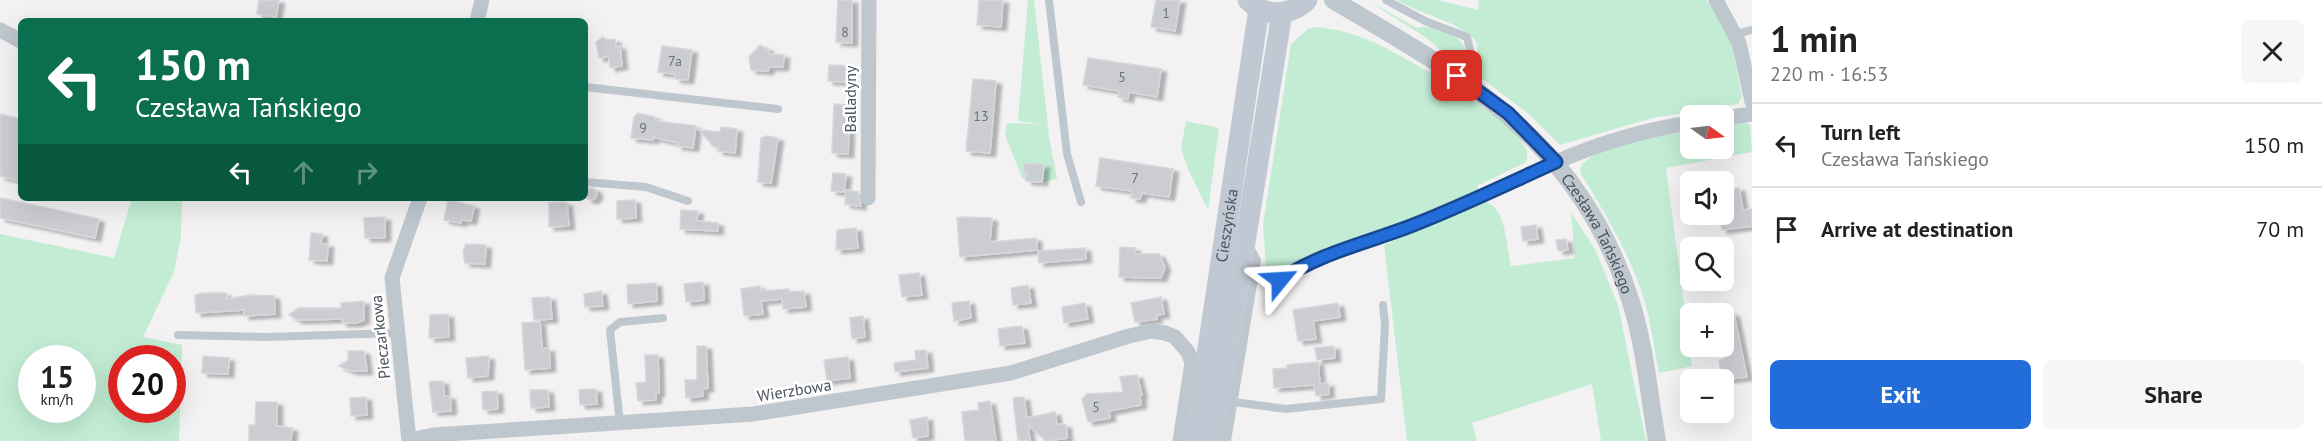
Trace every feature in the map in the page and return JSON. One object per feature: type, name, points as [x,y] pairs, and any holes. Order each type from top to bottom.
[{"type":"main road","points":[[1253,5],[1282,14],[1295,9],[1307,0]]},
{"type":"main road","name":"Cieszyńska","points":[[1194,441],[1253,5]]},
{"type":"main road","name":"Cieszyńska","points":[[1213,441],[1244,236],[1282,14]]},
{"type":"street","points":[[478,18],[482,0]]},
{"type":"street","name":"Balladyny","points":[[868,198],[869,0]]},
{"type":"street","name":"Czesława Tańskiego","points":[[1333,0],[1457,76],[1508,113],[1556,162],[1588,207],[1622,278],[1640,339],[1657,441]]},
{"type":"street","points":[[1716,0],[1736,34],[1752,102]]},
{"type":"street","points":[[0,30],[18,39]]},
{"type":"street","points":[[1734,117],[1752,114]]},
{"type":"street","points":[[1556,162],[1612,139],[1653,128],[1680,124]]},
{"type":"street","name":"Pieczarkowa","points":[[410,440],[396,333],[392,278],[419,201]]},
{"type":"street","name":"Wierzbowa","points":[[410,440],[433,435],[753,414],[1011,373],[1129,336],[1152,332],[1175,337],[1188,352],[1192,363],[1180,441]]},
{"type":"lane","points":[[1048,0],[1065,144],[1081,202]]},
{"type":"lane","points":[[1386,0],[1425,21],[1467,38],[1471,54],[1457,76]]},
{"type":"lane","points":[[1736,34],[1752,30]]},
{"type":"lane","points":[[588,87],[778,109]]},
{"type":"lane","points":[[1254,277],[1273,287],[1288,274],[1354,244],[1375,240],[1424,221],[1556,162]]},
{"type":"lane","points":[[588,182],[646,187],[688,201]]},
{"type":"lane","points":[[1227,441],[1257,260],[1244,236]]},
{"type":"lane","points":[[1234,402],[1286,409],[1381,399],[1385,325],[1383,306]]},
{"type":"lane","points":[[620,424],[610,330],[620,322],[663,318]]},
{"type":"lane","points":[[178,335],[267,337],[396,333]]},
{"type":"green space","points":[[1028,0],[1034,0],[1049,136],[1057,179],[1043,182],[1044,165],[1024,163],[1022,173],[1026,174],[1026,181],[1022,178],[1005,135],[1007,123],[1040,124],[1018,121]]},
{"type":"green space","points":[[1367,0],[1417,28],[1432,27],[1448,32],[1461,42],[1466,55],[1462,54],[1457,61],[1453,61],[1425,37]]},
{"type":"green space","points":[[1397,0],[1438,0],[1478,10],[1479,0],[1707,0],[1730,37],[1742,97],[1738,104],[1732,105],[1680,105],[1680,113],[1652,118],[1560,145],[1530,115],[1475,73],[1478,50],[1472,36]]},
{"type":"green space","points":[[1317,27],[1348,33],[1375,43],[1472,99],[1512,131],[1524,145],[1526,162],[1477,186],[1479,191],[1454,202],[1328,250],[1279,272],[1277,268],[1269,270],[1266,265],[1263,225],[1291,44],[1308,29]]},
{"type":"green space","points":[[1186,121],[1219,128],[1208,210],[1188,169],[1181,148]]},
{"type":"green space","points":[[1745,122],[1750,125],[1752,152],[1734,155],[1734,124]]},
{"type":"green space","points":[[1680,133],[1680,159],[1714,159],[1666,168],[1680,275],[1680,291],[1682,291],[1684,303],[1680,303],[1680,357],[1691,357],[1692,366],[1659,373],[1648,315],[1637,280],[1624,248],[1581,174],[1580,168],[1599,152],[1647,138]]},
{"type":"green space","points":[[131,201],[182,201],[181,236],[174,272],[143,337],[182,345],[108,345],[108,423],[180,423],[179,441],[0,441],[0,234],[114,258]]},
{"type":"green space","points":[[1485,202],[1498,211],[1502,219],[1511,266],[1575,258],[1571,212],[1596,251],[1618,305],[1646,441],[1601,441],[1592,384],[1472,423],[1477,441],[1407,441],[1384,245]]},
{"type":"building","points":[[259,0],[279,0],[276,17],[257,14]]},
{"type":"building","points":[[838,0],[852,0],[852,43],[836,42]]},
{"type":"building","points":[[979,0],[1003,0],[1001,27],[977,25]]},
{"type":"building","points":[[1156,0],[1180,0],[1175,31],[1151,27]]},
{"type":"building","points":[[603,37],[607,40],[615,39],[616,47],[620,46],[622,66],[610,68],[609,56],[599,58],[596,42]]},
{"type":"building","points":[[760,45],[769,50],[769,54],[784,55],[783,67],[769,67],[768,71],[751,70],[749,57]]},
{"type":"building","points":[[662,46],[692,50],[688,80],[675,79],[675,74],[658,72]]},
{"type":"building","points":[[1088,58],[1161,69],[1157,97],[1129,92],[1128,99],[1118,97],[1119,91],[1083,85]]},
{"type":"building","points":[[829,65],[851,66],[850,82],[828,81]]},
{"type":"building","points":[[973,79],[996,81],[990,153],[966,151]]},
{"type":"building","points":[[834,104],[850,105],[848,154],[832,153]]},
{"type":"building","points":[[638,113],[655,117],[655,121],[696,126],[693,148],[677,146],[678,143],[653,137],[653,140],[631,138],[634,117]]},
{"type":"building","points":[[0,114],[18,118],[18,180],[0,176]]},
{"type":"building","points":[[721,127],[737,129],[735,153],[718,151],[719,148],[714,147],[699,130],[720,132]]},
{"type":"building","points":[[767,136],[778,138],[771,183],[758,182],[761,138]]},
{"type":"building","points":[[1100,158],[1173,169],[1169,197],[1142,193],[1140,199],[1131,198],[1132,191],[1096,186]]},
{"type":"building","points":[[1024,163],[1044,165],[1042,182],[1026,181],[1027,173],[1023,173]]},
{"type":"building","points":[[833,173],[846,174],[844,192],[831,191]]},
{"type":"building","points":[[588,188],[596,189],[596,199],[588,200]]},
{"type":"building","points":[[1739,188],[1743,210],[1752,209],[1752,226],[1722,230],[1721,225],[1734,225],[1734,189]]},
{"type":"building","points":[[846,190],[858,192],[861,206],[845,204]]},
{"type":"building","points":[[0,198],[99,219],[95,238],[0,218]]},
{"type":"building","points":[[635,200],[636,218],[617,219],[617,201]]},
{"type":"building","points":[[448,201],[474,206],[471,221],[462,220],[461,223],[444,220]]},
{"type":"building","points":[[549,203],[567,203],[569,226],[549,227]]},
{"type":"building","points":[[681,210],[698,211],[697,221],[718,223],[718,231],[680,229]]},
{"type":"building","points":[[385,217],[385,238],[365,238],[364,218]]},
{"type":"building","points":[[957,218],[992,218],[990,242],[1036,238],[1037,250],[960,257]]},
{"type":"building","points":[[1536,225],[1538,239],[1523,241],[1521,227]]},
{"type":"building","points":[[856,228],[858,248],[836,250],[837,230]]},
{"type":"building","points":[[311,233],[322,234],[321,244],[328,244],[327,261],[309,260]]},
{"type":"building","points":[[1566,239],[1568,250],[1558,251],[1556,240]]},
{"type":"building","points":[[466,244],[486,245],[485,264],[465,263],[463,252]]},
{"type":"building","points":[[1120,247],[1135,248],[1135,254],[1159,254],[1165,267],[1161,278],[1119,277]]},
{"type":"building","points":[[1085,248],[1086,259],[1039,263],[1038,251]]},
{"type":"building","points":[[919,273],[922,295],[902,297],[899,275]]},
{"type":"building","points":[[703,282],[704,300],[686,302],[684,284]]},
{"type":"building","points":[[656,283],[657,301],[628,304],[627,285]]},
{"type":"building","points":[[1028,285],[1031,303],[1013,305],[1011,288]]},
{"type":"building","points":[[760,286],[760,291],[789,289],[789,292],[804,291],[806,307],[783,309],[782,299],[761,301],[763,314],[744,316],[741,289]]},
{"type":"building","points":[[601,291],[603,306],[585,307],[584,294]]},
{"type":"building","points":[[226,293],[227,299],[250,295],[274,296],[275,314],[244,316],[244,310],[196,313],[195,295]]},
{"type":"building","points":[[550,297],[552,319],[534,320],[532,298]]},
{"type":"building","points":[[1161,297],[1164,314],[1156,315],[1157,319],[1135,322],[1131,303]]},
{"type":"building","points":[[364,301],[364,320],[356,323],[342,323],[342,319],[298,320],[289,315],[298,308],[341,308],[341,303]]},
{"type":"building","points":[[969,301],[971,318],[954,321],[952,303]]},
{"type":"building","points":[[1085,303],[1088,319],[1064,323],[1062,307]]},
{"type":"building","points":[[1338,303],[1340,317],[1313,321],[1316,339],[1298,341],[1293,310]]},
{"type":"building","points":[[448,314],[449,337],[429,338],[430,315]]},
{"type":"building","points":[[1734,314],[1747,377],[1734,379],[1734,369],[1720,369],[1719,360],[1724,357],[1734,357]]},
{"type":"building","points":[[863,316],[865,337],[852,339],[850,318]]},
{"type":"building","points":[[540,322],[542,349],[549,348],[550,368],[525,370],[522,323]]},
{"type":"building","points":[[1022,326],[1025,343],[1000,346],[998,329]]},
{"type":"building","points":[[697,346],[706,346],[708,388],[702,389],[703,396],[686,398],[685,380],[697,380]]},
{"type":"building","points":[[1334,346],[1335,358],[1317,360],[1315,348]]},
{"type":"building","points":[[926,350],[928,368],[895,372],[894,363],[916,360],[915,351]]},
{"type":"building","points":[[348,351],[364,351],[367,371],[352,371],[339,366],[348,360]]},
{"type":"building","points":[[645,355],[658,355],[659,393],[656,393],[656,400],[638,401],[636,383],[646,382]]},
{"type":"building","points":[[203,356],[229,358],[228,374],[202,373]]},
{"type":"building","points":[[489,356],[488,376],[468,378],[466,358]]},
{"type":"building","points":[[848,357],[850,378],[827,381],[824,360]]},
{"type":"building","points":[[1318,362],[1320,384],[1328,383],[1329,394],[1316,396],[1314,385],[1274,388],[1273,369],[1287,368],[1287,365]]},
{"type":"building","points":[[1137,375],[1142,395],[1140,395],[1141,405],[1109,411],[1110,418],[1088,422],[1082,399],[1087,394],[1123,392],[1120,377]]},
{"type":"building","points":[[443,381],[444,396],[450,396],[451,411],[433,412],[429,382]]},
{"type":"building","points":[[596,389],[597,404],[580,405],[579,390]]},
{"type":"building","points":[[530,390],[548,390],[549,407],[531,408]]},
{"type":"building","points":[[497,391],[498,409],[483,410],[482,392]]},
{"type":"building","points":[[366,397],[367,415],[351,416],[350,398]]},
{"type":"building","points":[[1024,397],[1027,418],[1055,412],[1057,424],[1066,425],[1067,438],[1046,441],[1028,425],[1030,441],[1018,441],[1013,398]]},
{"type":"building","points":[[990,401],[996,441],[965,441],[962,412],[979,410],[978,403]]},
{"type":"building","points":[[256,402],[277,402],[277,426],[292,428],[291,440],[249,441],[249,425],[255,425]]},
{"type":"building","points":[[927,417],[928,436],[913,438],[910,420]]},
{"type":"route","points":[[1280,280],[1288,274],[1354,244],[1375,240],[1424,221],[1556,162],[1508,113],[1457,76]]}]
